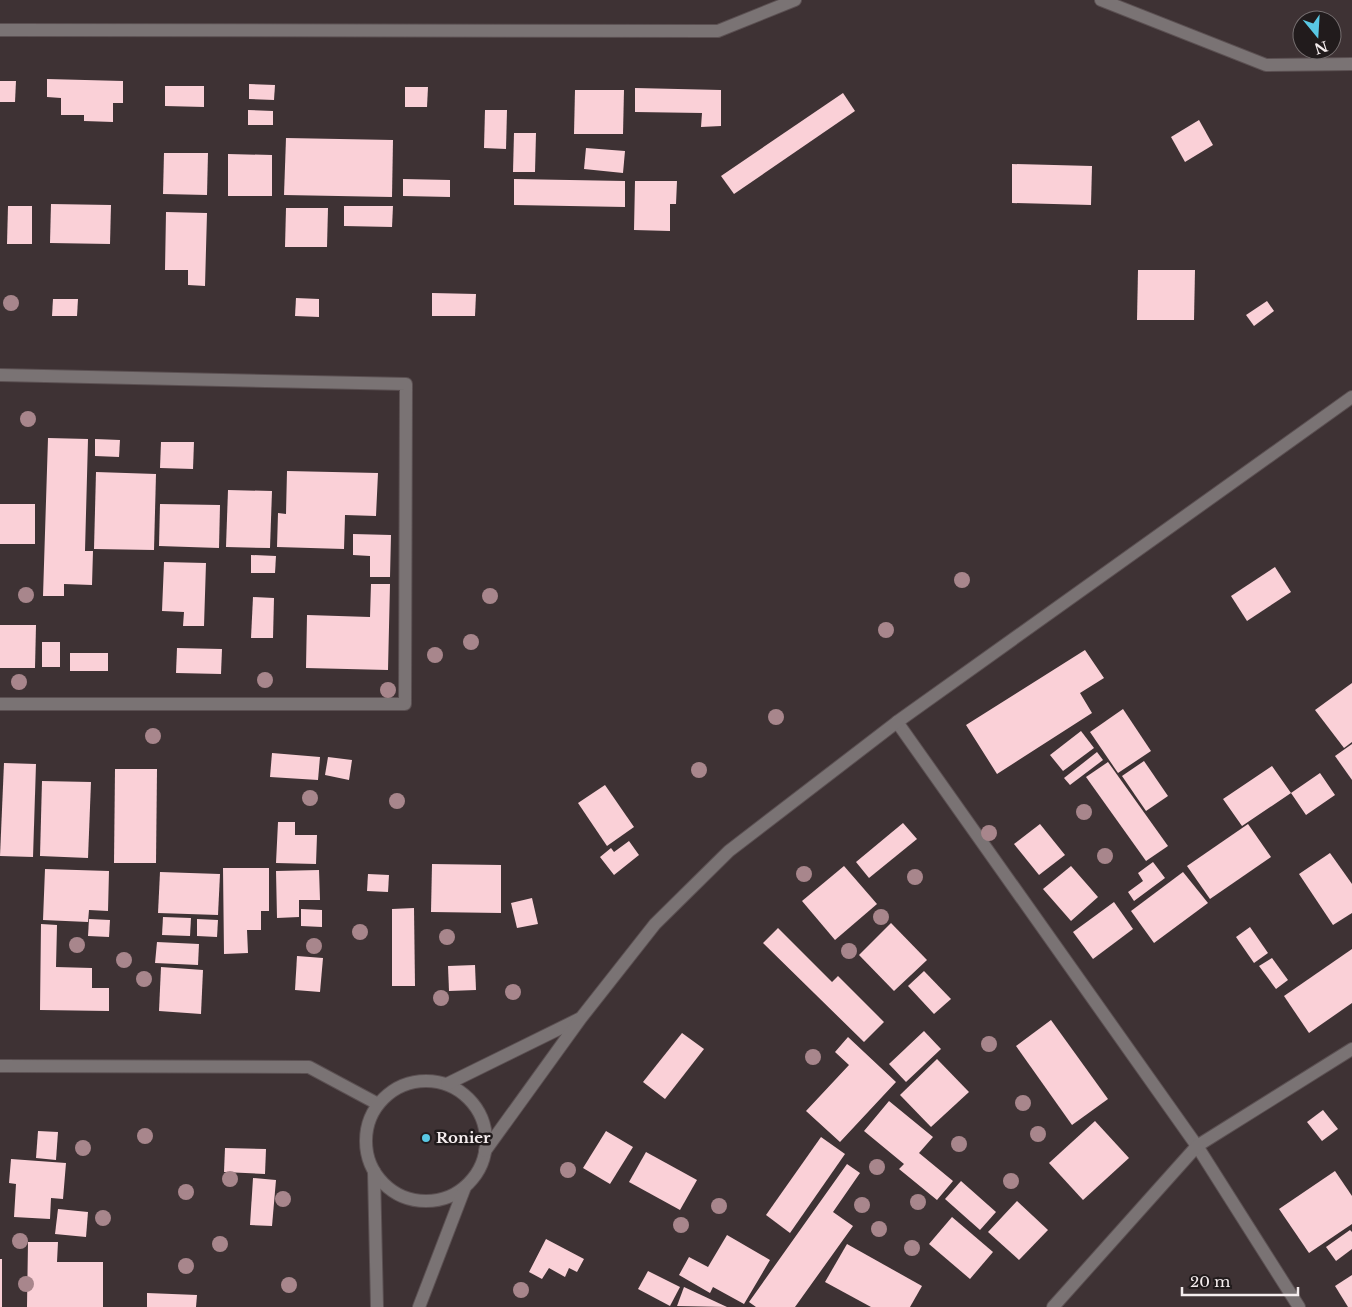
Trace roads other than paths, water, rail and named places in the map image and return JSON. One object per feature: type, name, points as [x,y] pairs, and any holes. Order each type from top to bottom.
[{"type":"street","points":[[0,30],[718,31],[795,0]]},
{"type":"street","points":[[1100,0],[1266,65],[1352,64]]},
{"type":"street","points":[[0,375],[406,384],[405,704],[0,704]]},
{"type":"street","points":[[419,1307],[465,1187],[478,1171],[485,1151],[581,1018],[655,924],[729,850],[897,722],[1352,397]]},
{"type":"street","points":[[897,722],[1197,1146],[1300,1307]]},
{"type":"street","points":[[447,1084],[581,1018]]},
{"type":"street","points":[[1053,1307],[1197,1146],[1352,1049]]},
{"type":"street","points":[[0,1066],[308,1067],[378,1104]]},
{"type":"street","points":[[465,1187],[447,1197],[426,1201],[405,1197],[387,1187],[374,1171],[366,1151],[367,1126],[378,1104],[398,1087],[421,1080],[447,1084],[465,1094],[478,1110],[486,1130],[485,1151]]},
{"type":"street","points":[[374,1171],[377,1307]]},
{"type":"place","name":"Ronier","points":[[426,1138]]}]
